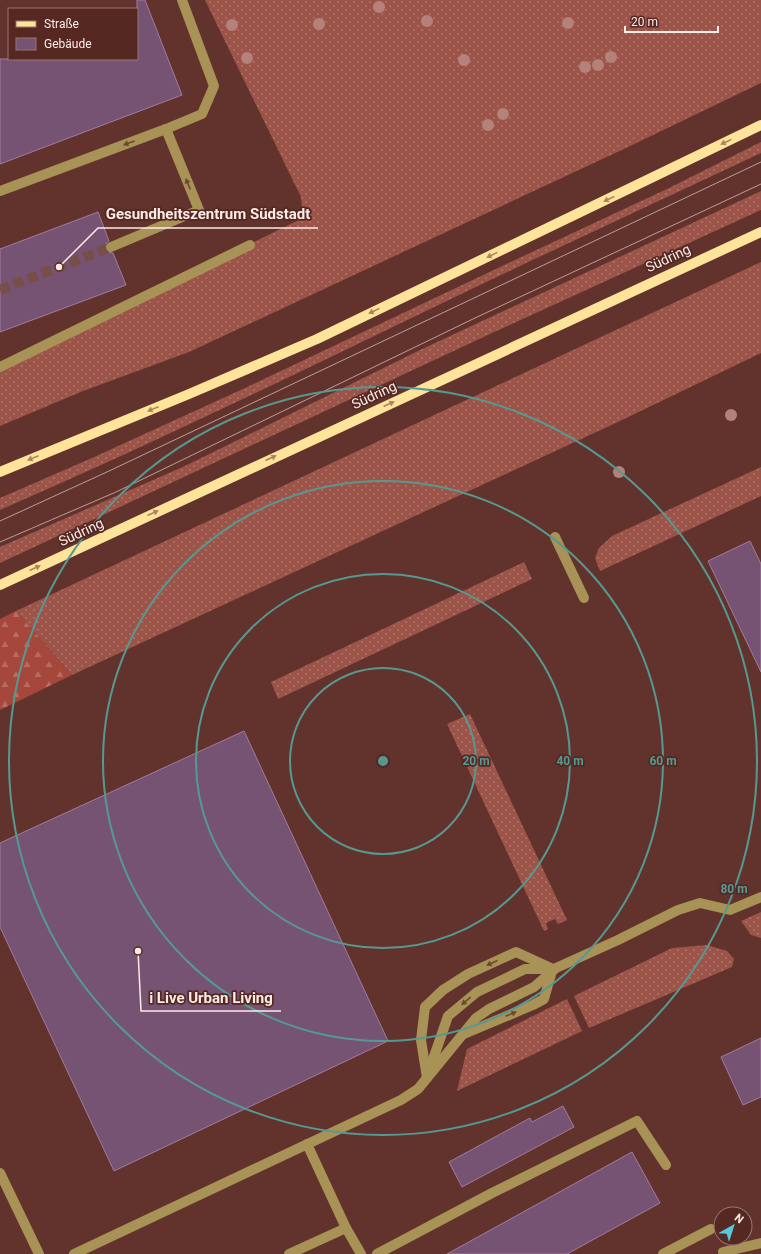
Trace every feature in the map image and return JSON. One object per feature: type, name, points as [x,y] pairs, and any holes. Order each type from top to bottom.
[{"type":"main road","points":[[0,472],[189,394],[317,338],[761,125]]},
{"type":"main road","name":"Südring","points":[[0,585],[761,232]]},
{"type":"street","points":[[0,191],[202,114],[214,86],[182,0]]},
{"type":"street","points":[[111,247],[199,210],[166,129]]},
{"type":"street","points":[[0,367],[250,246]]},
{"type":"street","points":[[555,537],[584,598]]},
{"type":"street","points":[[74,1254],[401,1100],[418,1089],[476,1018],[489,1009],[534,987],[553,970],[678,910],[700,903],[730,910],[761,897]]},
{"type":"street","points":[[515,951],[553,970]]},
{"type":"street","points":[[515,951],[534,987],[544,999]]},
{"type":"street","points":[[427,1078],[420,1040],[425,1007],[443,990],[462,978],[515,951]]},
{"type":"street","points":[[427,1078],[448,1016],[477,992],[525,969],[553,970]]},
{"type":"street","points":[[463,1035],[544,999],[553,970]]},
{"type":"street","points":[[377,1254],[492,1193],[637,1121],[666,1165]]},
{"type":"street","points":[[306,1144],[346,1228],[361,1254]]},
{"type":"street","points":[[0,1173],[39,1254]]},
{"type":"street","points":[[289,1254],[346,1228]]},
{"type":"street","points":[[663,1254],[711,1229]]},
{"type":"street","points":[[723,1252],[761,1243]]},
{"type":"shaded area","points":[[205,0],[761,0],[761,83],[626,148],[189,352],[83,391],[0,426],[0,367],[303,218],[301,197]]},
{"type":"shaded area","points":[[761,142],[761,153],[285,379],[58,485],[0,510],[0,498],[245,388],[669,188]]},
{"type":"shaded area","points":[[761,191],[761,210],[490,334],[0,563],[0,547],[185,466],[418,351]]},
{"type":"shaded area","points":[[761,262],[761,353],[620,421],[72,675],[16,611]]},
{"type":"shaded area","points":[[761,467],[761,496],[600,571],[595,558],[599,548],[612,536]]},
{"type":"shaded area","points":[[524,562],[532,579],[278,699],[271,682]]},
{"type":"shaded area","points":[[470,714],[567,920],[558,924],[555,919],[546,923],[548,929],[544,931],[447,724]]},
{"type":"shaded area","points":[[761,912],[761,938],[751,935],[741,921]]},
{"type":"shaded area","points":[[707,945],[727,951],[734,959],[732,967],[589,1028],[574,996],[672,948]]},
{"type":"shaded area","points":[[567,999],[582,1031],[457,1091],[467,1049]]},
{"type":"green space","points":[[16,611],[72,675],[0,710],[0,619]]},
{"type":"building","points":[[137,0],[145,0],[182,95],[0,164],[0,59],[138,60]]},
{"type":"building","points":[[98,212],[109,241],[106,243],[105,249],[107,252],[113,253],[126,285],[0,332],[0,249]]},
{"type":"building","points":[[750,541],[761,564],[761,672],[708,561]]},
{"type":"building","points":[[244,731],[388,1041],[114,1171],[0,927],[0,843]]},
{"type":"building","points":[[761,1038],[761,1097],[743,1105],[721,1057]]},
{"type":"building","points":[[563,1106],[574,1127],[462,1187],[449,1162],[530,1118],[532,1122]]},
{"type":"building","points":[[632,1152],[660,1203],[567,1254],[447,1254]]},
{"type":"tunnel","points":[[0,290],[111,247]]},
{"type":"tram line","points":[[0,521],[109,471],[761,162]]},
{"type":"tram line","points":[[0,542],[116,492],[475,318],[761,184]]},
{"type":"place","name":"Gesundheitszentrum Südstadt","points":[[59,267]]},
{"type":"place","name":"i Live Urban Living","points":[[138,951]]}]
